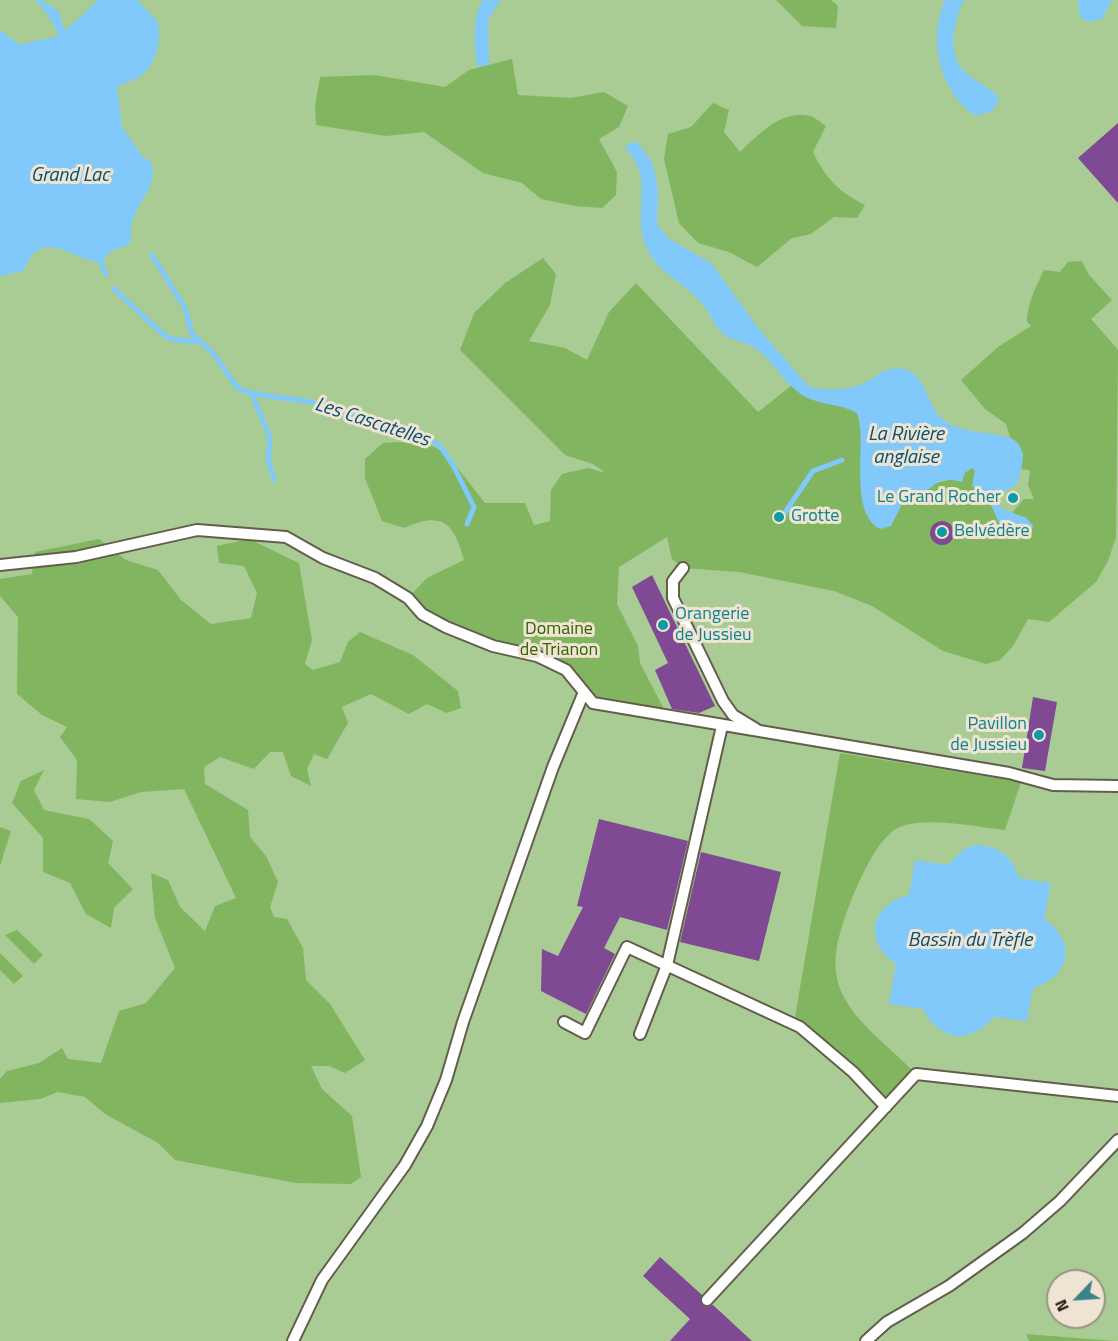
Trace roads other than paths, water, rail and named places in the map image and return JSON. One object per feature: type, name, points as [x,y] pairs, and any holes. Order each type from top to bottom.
[{"type":"lane","points":[[0,565],[76,557],[140,544],[180,532],[220,530],[286,537],[323,558],[375,578],[408,598],[422,614],[446,627],[493,646],[537,656],[566,670],[593,703],[1010,773],[1053,785],[1118,786]]},
{"type":"lane","points":[[682,568],[673,581],[673,598],[723,701],[733,715],[762,732]]},
{"type":"lane","points":[[293,1341],[322,1280],[405,1165],[427,1126],[446,1080],[463,1022],[553,767],[584,692]]},
{"type":"lane","points":[[640,1034],[667,965],[722,726]]},
{"type":"lane","points":[[564,1022],[585,1033],[627,947],[800,1027],[853,1072],[886,1107]]},
{"type":"lane","points":[[707,1300],[916,1074],[1118,1095]]},
{"type":"lane","points":[[867,1341],[887,1322],[949,1286],[1023,1233],[1060,1201],[1118,1140]]},
{"type":"water","name":"Grand Lac","points":[[35,0],[41,0],[58,10],[65,31],[98,0],[137,0],[158,22],[157,52],[150,66],[139,77],[117,87],[122,127],[143,157],[151,162],[152,179],[132,222],[130,244],[111,251],[101,263],[57,248],[47,247],[38,250],[24,271],[0,276],[0,30],[20,45],[59,35],[46,12]]},
{"type":"water","points":[[483,0],[501,0],[488,20],[489,65],[477,66],[475,24]]},
{"type":"water","points":[[945,0],[964,0],[955,27],[955,56],[965,72],[999,98],[993,109],[987,113],[974,115],[962,105],[945,78],[937,47],[937,31]]},
{"type":"water","points":[[1078,0],[1112,0],[1102,19],[1088,22],[1080,17]]},
{"type":"water","name":"La Rivière anglaise","points":[[636,141],[649,157],[654,169],[658,191],[657,224],[668,238],[712,264],[759,329],[808,386],[828,389],[849,388],[862,384],[886,370],[904,369],[912,372],[918,378],[934,408],[945,421],[964,429],[1013,439],[1021,448],[1023,458],[1017,483],[1001,495],[1000,508],[1026,518],[1033,525],[1031,534],[1018,540],[1003,532],[989,500],[972,486],[975,471],[972,468],[965,472],[962,482],[942,480],[920,494],[905,498],[891,526],[880,529],[870,520],[861,492],[861,441],[857,413],[806,397],[792,386],[760,352],[723,334],[700,301],[650,255],[642,233],[642,183],[634,159],[624,147]]},
{"type":"water","name":"Bassin du Trèfle","points":[[976,845],[998,850],[1013,864],[1019,878],[1051,883],[1044,919],[1062,938],[1065,958],[1055,976],[1046,983],[1033,988],[1027,1021],[994,1017],[975,1032],[956,1036],[938,1028],[923,1009],[889,1004],[896,964],[885,955],[879,945],[875,935],[876,925],[879,915],[886,907],[909,895],[915,860],[948,865],[964,849]]},
{"type":"waterway","name":"Les Cascatelles","points":[[152,255],[185,308],[192,334],[213,353],[236,386],[243,391],[312,402],[335,412],[374,421],[398,436],[428,439],[440,446],[453,465],[474,507],[467,524]]},
{"type":"waterway","name":"Les Cascatelles","points":[[99,259],[106,274]]},
{"type":"waterway","name":"Les Cascatelles","points":[[114,289],[164,335],[171,339],[198,342]]},
{"type":"waterway","name":"Les Cascatelles","points":[[251,392],[270,441],[268,457],[274,480]]},
{"type":"waterway","points":[[784,514],[813,471],[842,460]]},
{"type":"place","name":"Le Grand Rocher","points":[[1013,498]]},
{"type":"place","name":"Grotte","points":[[779,517]]},
{"type":"place","name":"Belvédère","points":[[942,532]]},
{"type":"place","name":"Orangerie de Jussieu","points":[[663,625]]},
{"type":"place","name":"Pavillon de Jussieu","points":[[1039,735]]},
{"type":"park label","name":"Domaine de Trianon","points":[[559,640]]}]
